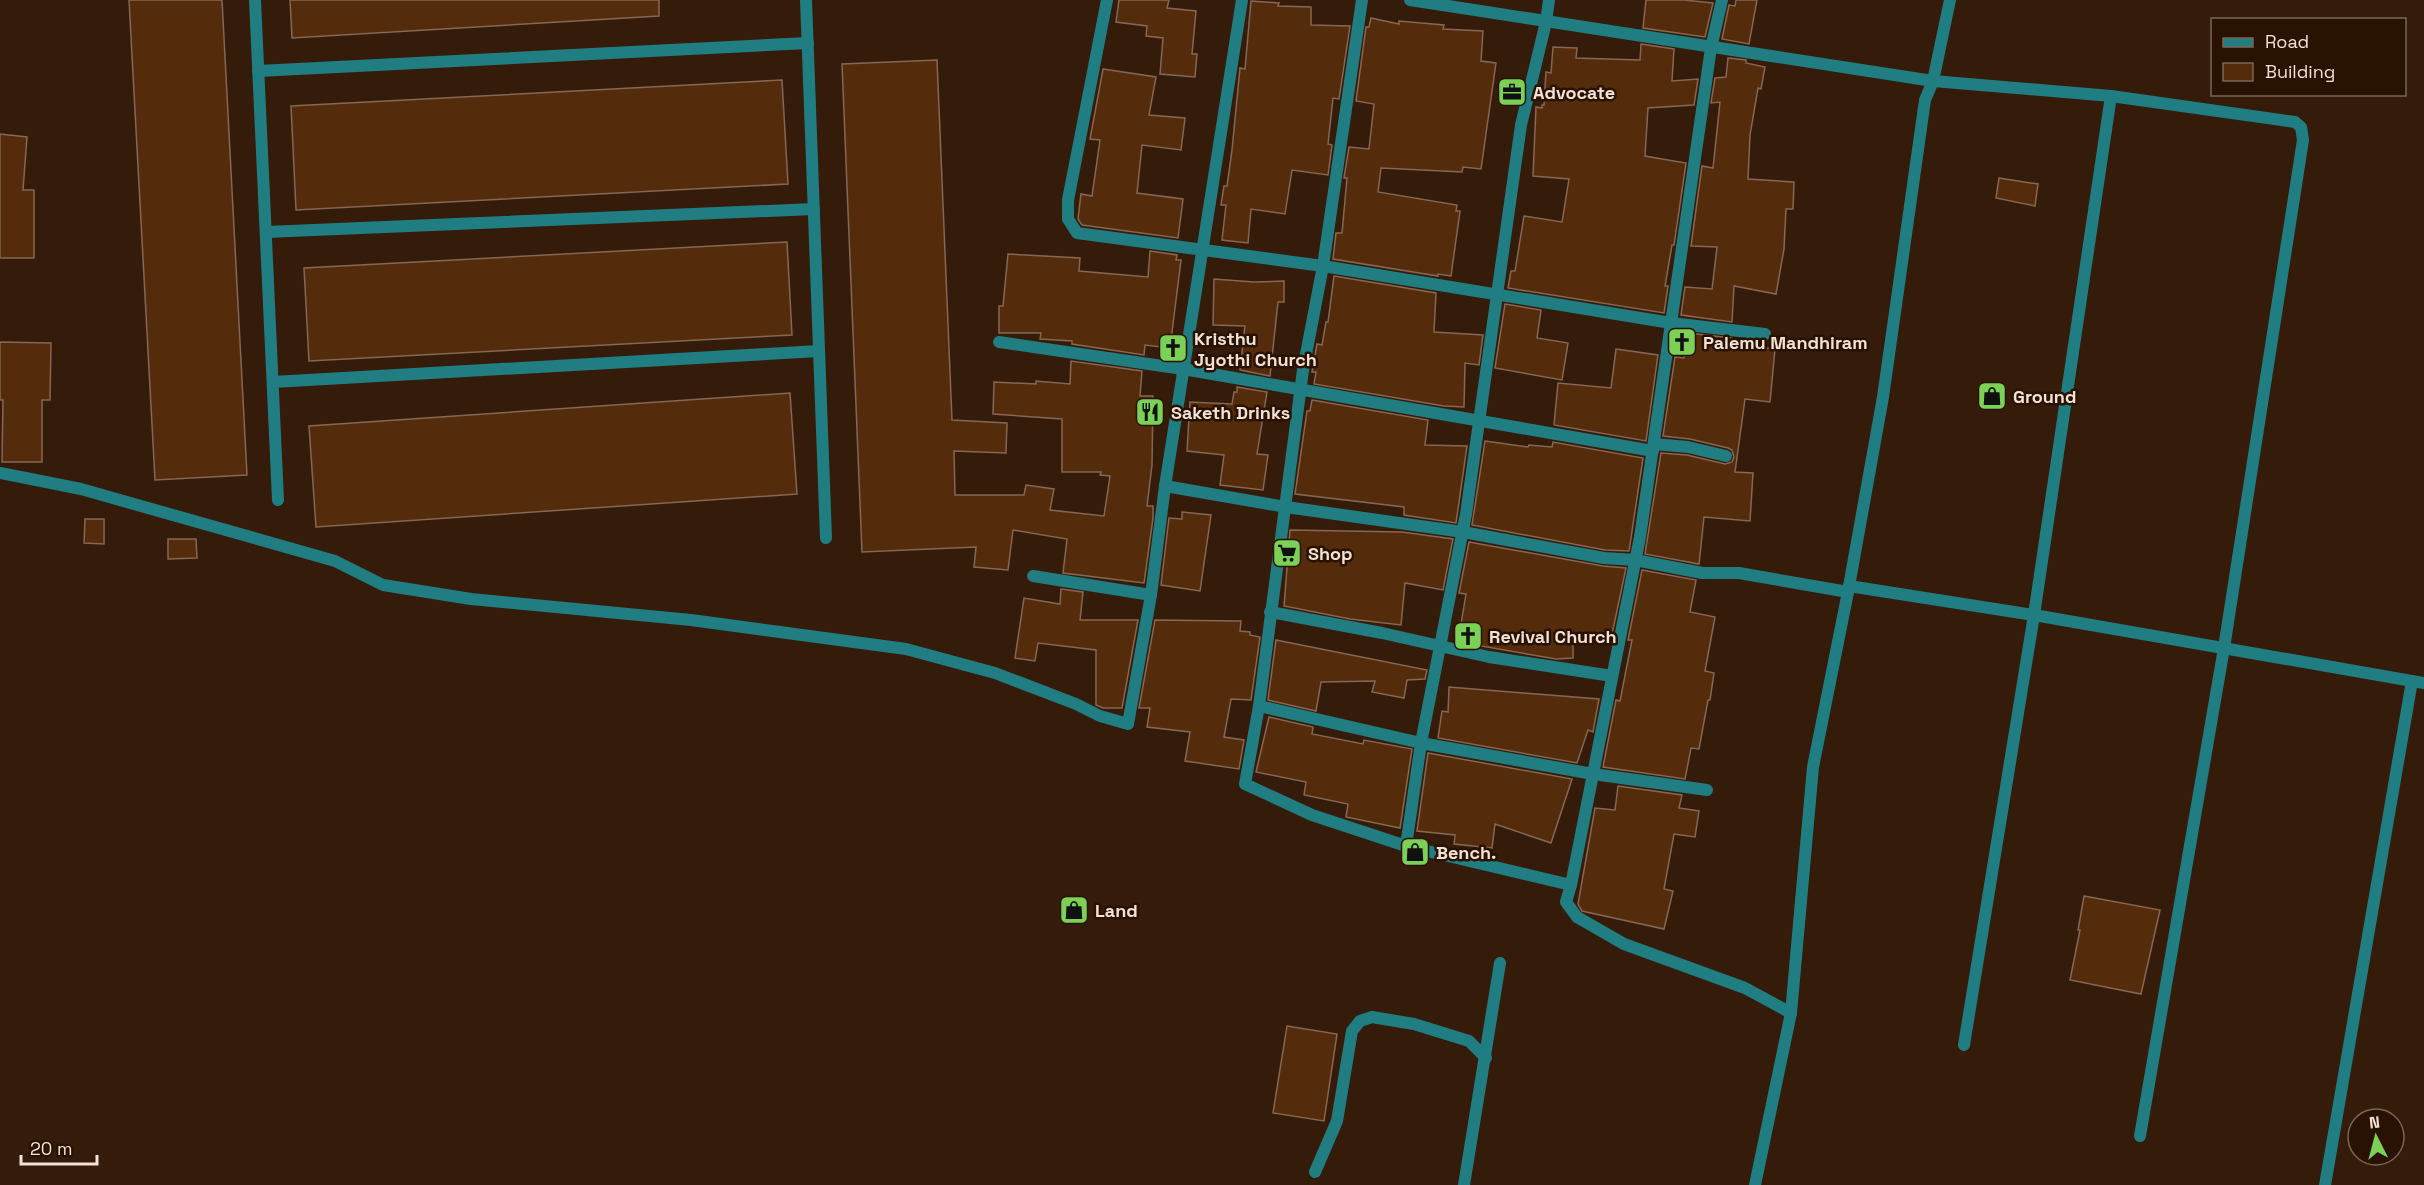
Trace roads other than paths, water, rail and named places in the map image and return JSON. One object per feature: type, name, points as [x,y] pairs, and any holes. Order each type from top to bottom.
[{"type":"street","points":[[255,0],[278,500]]},
{"type":"street","points":[[806,0],[826,538]]},
{"type":"street","points":[[1107,0],[1068,200],[1068,219],[1077,233],[1323,266],[1671,323],[1765,334]]},
{"type":"street","points":[[0,473],[81,489],[335,561],[383,585],[471,599],[691,620],[906,649],[995,673],[1101,716],[1128,724],[1151,595],[1165,486],[1242,0]]},
{"type":"street","points":[[1362,0],[1323,266],[1303,370],[1259,706],[1245,784],[1312,815],[1406,846],[1571,885]]},
{"type":"street","points":[[1410,0],[1933,81],[2111,96],[2295,122],[2301,127],[2303,133],[2224,648],[2140,1136]]},
{"type":"street","points":[[1406,846],[1421,743],[1463,532],[1521,125],[1546,22],[1549,0]]},
{"type":"street","points":[[1722,0],[1711,48],[1635,560],[1566,902],[1577,917],[1623,944],[1745,988],[1791,1013]]},
{"type":"street","points":[[1755,1185],[1791,1013],[1813,767],[1883,397],[1925,100],[1933,81],[1950,0]]},
{"type":"street","points":[[258,71],[808,43]]},
{"type":"street","points":[[1964,1045],[2034,615],[2111,96]]},
{"type":"street","points":[[266,232],[814,209]]},
{"type":"street","points":[[999,342],[1183,369],[1653,448],[1688,447],[1726,456]]},
{"type":"street","points":[[273,382],[819,351]]},
{"type":"street","points":[[1165,486],[1286,507],[1463,532],[1702,573],[1739,573],[2034,615],[2418,682],[2325,1185]]},
{"type":"street","points":[[1033,576],[1151,595]]},
{"type":"street","points":[[1270,612],[1382,633],[1489,657],[1612,676]]},
{"type":"street","points":[[1259,706],[1421,743],[1593,774],[1707,790]]},
{"type":"street","points":[[1464,1185],[1500,963]]},
{"type":"street","points":[[1315,1172],[1337,1121],[1352,1032],[1360,1021],[1372,1017],[1414,1024],[1469,1041],[1486,1058]]},
{"type":"place","name":"Advocate","points":[[1512,92]]},
{"type":"place","name":"Palemu Mandhiram","points":[[1682,342]]},
{"type":"place","name":"Kristhu Jyothi Church","points":[[1173,348]]},
{"type":"place","name":"Ground","points":[[1992,396]]},
{"type":"place","name":"Saketh Drinks","points":[[1150,412]]},
{"type":"place","name":"Shop","points":[[1287,553]]},
{"type":"place","name":"Revival Church","points":[[1468,636]]},
{"type":"place","name":"Bench.","points":[[1415,852]]},
{"type":"place","name":"Land","points":[[1074,910]]}]
